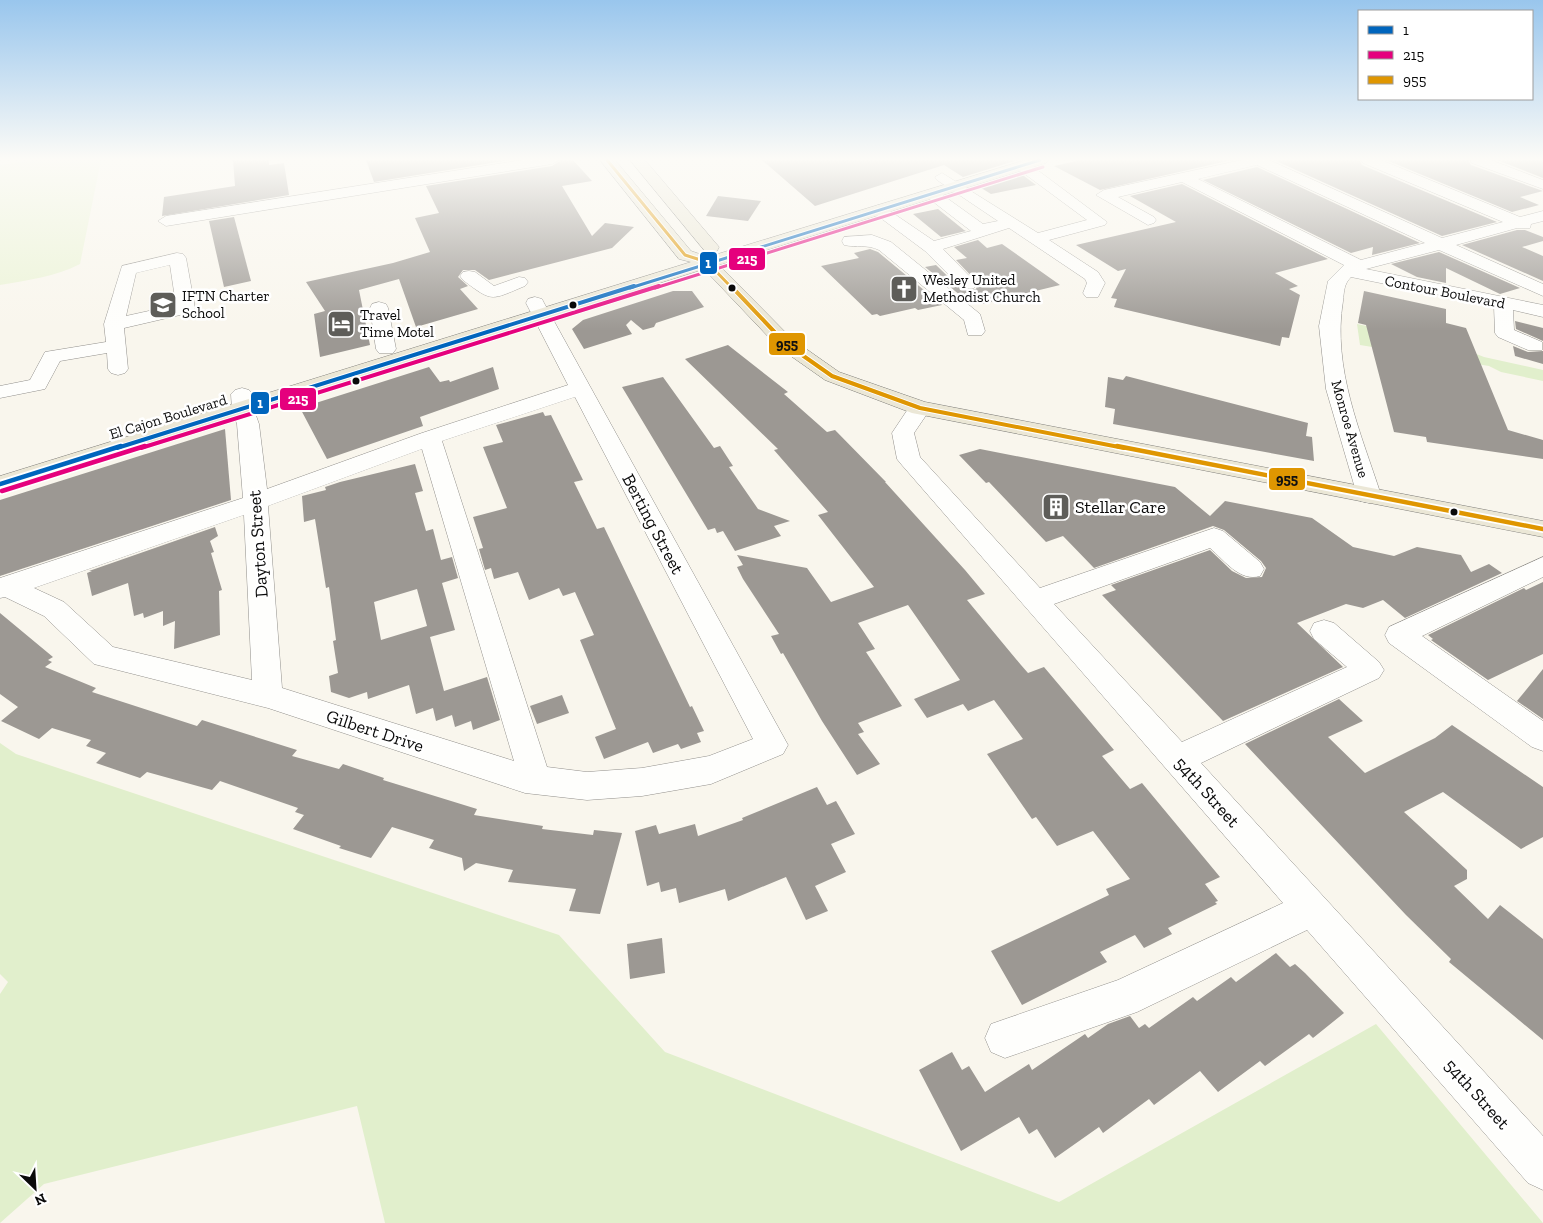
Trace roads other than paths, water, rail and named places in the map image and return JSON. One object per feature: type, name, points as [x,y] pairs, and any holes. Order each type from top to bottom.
[{"type":"main road","points":[[654,217],[685,255]]},
{"type":"main road","points":[[688,217],[694,224],[709,255],[785,343],[832,376],[920,408],[1543,529]]},
{"type":"main road","name":"El Cajon Boulevard","points":[[0,484],[243,402],[537,310],[822,217]]},
{"type":"main road","name":"El Cajon Boulevard","points":[[0,468],[243,402],[386,348],[537,310],[685,255],[709,255],[851,217]]},
{"type":"street","points":[[166,221],[191,217]]},
{"type":"street","points":[[888,217],[931,247],[968,284]]},
{"type":"street","points":[[963,217],[980,230]]},
{"type":"street","points":[[1002,217],[1092,284]]},
{"type":"street","points":[[1066,217],[1080,227]]},
{"type":"street","points":[[943,259],[1030,236],[1100,222],[1093,217]]},
{"type":"street","points":[[1143,217],[1148,220]]},
{"type":"street","name":"Contour Boulevard","points":[[1258,217],[1353,268],[1543,311]]},
{"type":"street","points":[[1383,217],[1543,291]]},
{"type":"street","points":[[1505,217],[1543,233]]},
{"type":"street","points":[[1353,268],[1539,217]]},
{"type":"street","points":[[931,247],[979,234],[980,230],[1011,223]]},
{"type":"street","points":[[850,241],[872,240],[885,246],[973,318],[975,331]]},
{"type":"street","points":[[114,324],[186,308],[178,258],[128,270],[114,324],[118,369]]},
{"type":"street","name":"Monroe Avenue","points":[[1353,268],[1337,281],[1329,326],[1336,389],[1369,495]]},
{"type":"street","points":[[469,276],[492,293],[519,282]]},
{"type":"street","points":[[1503,303],[1505,333],[1535,346]]},
{"type":"street","points":[[379,308],[386,348]]},
{"type":"street","name":"Berting Street","points":[[537,310],[772,746]]},
{"type":"street","points":[[0,392],[38,385],[52,356],[116,346]]},
{"type":"street","points":[[4,587],[256,502],[430,438],[580,388]]},
{"type":"street","name":"Dayton Street","points":[[243,402],[248,424],[256,502],[268,696]]},
{"type":"street","name":"54th Street","points":[[920,408],[903,433],[909,459],[1543,1168]]},
{"type":"street","points":[[430,438],[535,780]]},
{"type":"street","points":[[1035,600],[1214,538],[1251,569]]},
{"type":"street","points":[[1543,566],[1399,635],[1543,738]]},
{"type":"street","name":"Gilbert Drive","points":[[4,587],[54,609],[104,656],[268,696],[525,778],[587,786],[642,782],[711,770],[772,746]]},
{"type":"street","points":[[1177,759],[1369,670],[1324,631]]},
{"type":"street","points":[[1005,1038],[1123,998],[1311,909]]},
{"type":"place","name":"Wesley United Methodist Church","points":[[904,289]]},
{"type":"place","name":"IFTN Charter School","points":[[163,305]]},
{"type":"place","name":"Travel Time Motel","points":[[341,324]]},
{"type":"place","name":"Stellar Care","points":[[1056,507]]}]
